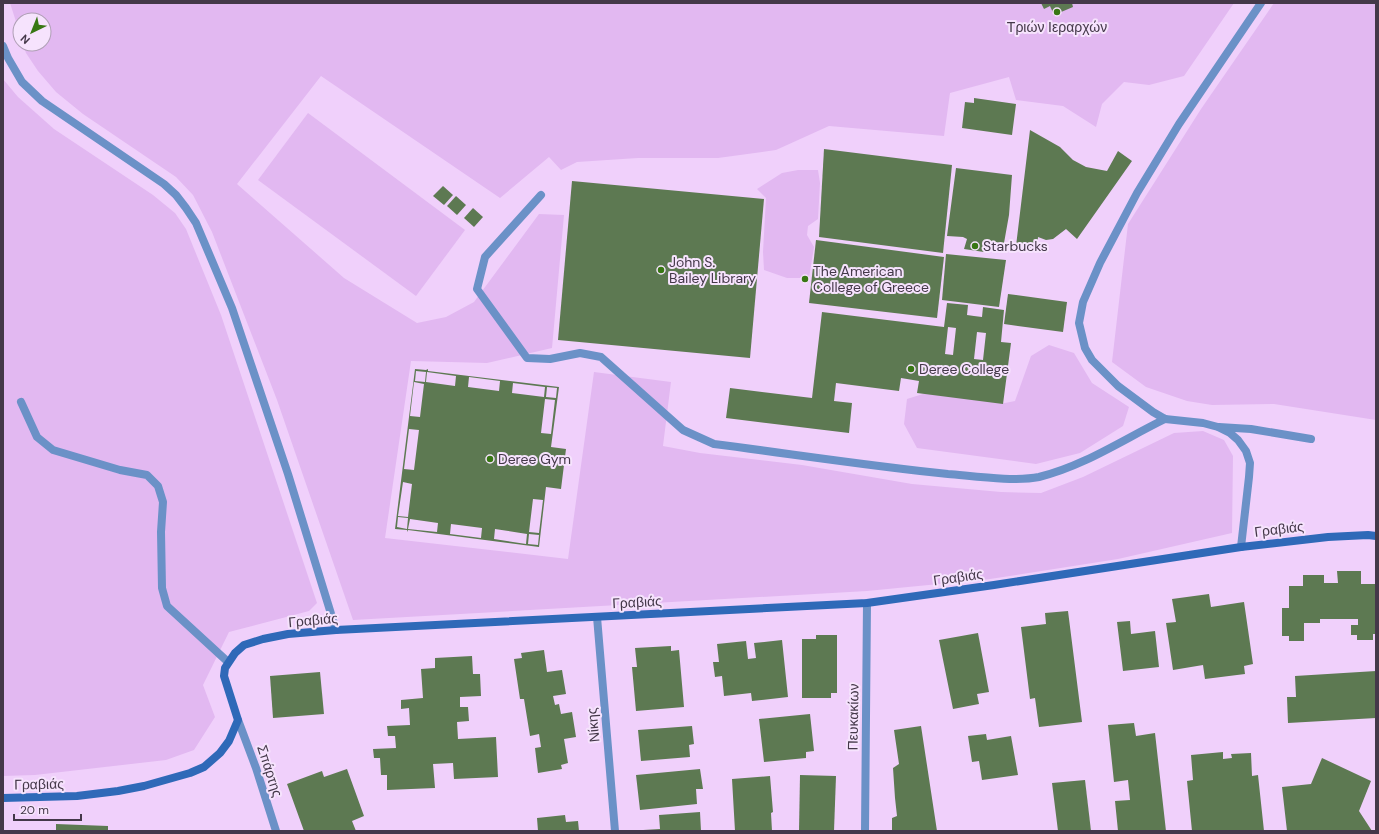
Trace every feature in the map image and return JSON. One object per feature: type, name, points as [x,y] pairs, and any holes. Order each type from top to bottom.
[{"type":"street","points":[[1261,3],[1179,124],[1137,193],[1100,263],[1084,302],[1080,324],[1081,335],[1085,348],[1092,360],[1118,386],[1153,412],[1165,418],[1203,423],[1218,427],[1251,429],[1311,439]]},
{"type":"street","points":[[3,46],[22,82],[42,101],[164,184],[176,195],[196,223],[232,308],[288,474],[336,630]]},
{"type":"street","points":[[541,195],[485,257],[477,289],[527,358],[550,359],[580,353],[601,357],[683,430],[714,444],[970,476],[1021,478],[1037,477],[1074,466],[1165,418]]},
{"type":"street","points":[[21,402],[36,437],[53,450],[120,470],[147,475],[158,486],[163,502],[160,532],[162,588],[167,606],[228,662],[224,676],[238,720]]},
{"type":"street","points":[[1218,427],[1230,433],[1238,440],[1246,451],[1250,462],[1241,547]]},
{"type":"street","name":"Γραβιάς","points":[[228,662],[234,653],[244,645],[263,639],[288,634],[336,630],[867,603],[1241,547],[1328,537],[1376,536]]},
{"type":"street","name":"Πευκακίων","points":[[865,831],[867,603]]},
{"type":"street","name":"Νίκης","points":[[597,617],[615,831]]},
{"type":"street","name":"Γραβιάς","points":[[3,798],[77,796],[111,792],[144,786],[190,773],[204,768],[220,753],[229,741],[238,720]]},
{"type":"street","name":"Σπάρτης","points":[[238,720],[256,768],[276,831]]},
{"type":"shaded area","points":[[10,3],[1234,3],[1184,76],[1149,85],[1124,82],[1102,104],[1096,127],[1063,106],[1016,100],[1009,77],[950,93],[944,136],[829,126],[776,150],[718,158],[638,158],[577,162],[561,170],[549,157],[500,198],[321,76],[237,184],[344,278],[417,323],[446,317],[474,302],[539,214],[564,215],[552,348],[487,363],[411,361],[385,538],[568,559],[594,372],[671,382],[663,446],[700,453],[802,465],[912,484],[1001,492],[1041,493],[1083,477],[1174,433],[1203,431],[1224,440],[1233,456],[1232,533],[1118,559],[990,579],[867,591],[353,620],[277,400],[212,232],[193,195],[176,177],[83,114],[56,92],[38,71],[26,52],[52,52],[52,12],[13,12]]},
{"type":"shaded area","points":[[1274,3],[1376,3],[1376,420],[1274,404],[1212,405],[1187,401],[1146,387],[1112,362],[1128,224],[1201,109]]},
{"type":"shaded area","points":[[3,79],[18,97],[54,129],[153,195],[175,213],[186,229],[221,315],[317,603],[309,611],[229,632],[203,685],[215,717],[194,750],[166,760],[35,775],[3,776]]},
{"type":"shaded area","points":[[308,113],[465,230],[416,296],[258,180]]},
{"type":"shaded area","points":[[798,170],[818,170],[820,183],[818,219],[808,226],[807,235],[814,247],[809,278],[787,278],[764,270],[763,252],[766,198],[757,189],[782,173]]},
{"type":"shaded area","points":[[1049,345],[1074,353],[1092,383],[1129,407],[1123,426],[1080,453],[1036,464],[917,448],[904,424],[907,399],[926,393],[1005,403],[1015,401],[1031,356]]},
{"type":"building","name":"Τριών Ιεραρχών","points":[[1041,3],[1072,3],[1073,7],[1054,15],[1050,6],[1044,9]]},
{"type":"building","points":[[974,98],[1016,104],[1012,135],[962,128],[965,102],[974,103]]},
{"type":"building","points":[[1030,130],[1060,147],[1073,160],[1086,167],[1107,171],[1118,151],[1132,161],[1077,239],[1066,229],[1053,239],[1046,240],[1038,237],[1037,248],[1016,246]]},
{"type":"building","points":[[824,149],[952,165],[943,253],[819,237]]},
{"type":"building","points":[[956,168],[1012,175],[1009,215],[1004,243],[985,242],[984,252],[964,249],[967,239],[963,237],[947,236]]},
{"type":"building","name":"John S. Bailey Library","points":[[572,181],[764,199],[750,358],[558,340]]},
{"type":"building","points":[[443,186],[453,195],[444,205],[433,196]]},
{"type":"building","points":[[456,196],[466,205],[457,215],[447,206]]},
{"type":"building","points":[[473,208],[483,217],[474,227],[464,218]]},
{"type":"building","points":[[816,240],[944,257],[937,318],[809,303]]},
{"type":"building","points":[[946,254],[1006,260],[999,307],[942,300]]},
{"type":"building","points":[[1008,294],[1067,302],[1063,332],[1004,324]]},
{"type":"building","name":"Deree College","points":[[947,303],[968,305],[967,315],[982,317],[983,307],[1004,310],[1001,342],[1011,343],[1003,404],[917,393],[919,381],[901,378],[899,391],[836,383],[834,401],[852,403],[849,433],[726,418],[730,388],[812,398],[822,312],[944,327]],"holes":[[[948,327],[956,328],[953,355],[945,354]],[[977,332],[986,333],[983,360],[974,359]]]},
{"type":"building","name":"Deree Gym","points":[[415,369],[428,369],[428,371],[559,387],[551,447],[566,449],[561,489],[546,487],[539,547],[408,530],[407,532],[407,530],[395,529]],"holes":[[[416,371],[426,372],[425,382],[415,381]],[[427,372],[456,376],[455,386],[426,382]],[[469,377],[500,381],[499,391],[468,387]],[[414,382],[424,384],[420,417],[410,416]],[[513,383],[545,387],[544,397],[512,393]],[[547,387],[557,388],[556,398],[546,397]],[[545,399],[555,400],[551,434],[541,433]],[[409,429],[419,430],[414,470],[404,469]],[[403,482],[412,484],[408,517],[398,516]],[[533,499],[543,500],[539,533],[529,532]],[[398,517],[408,518],[407,529],[397,527]],[[410,519],[438,523],[437,532],[408,529]],[[451,524],[482,528],[481,538],[450,534]],[[495,529],[527,534],[526,544],[494,539]],[[529,534],[539,535],[538,545],[528,544]]]},
{"type":"building","points":[[1337,571],[1361,571],[1361,584],[1375,584],[1376,634],[1373,634],[1373,640],[1357,640],[1357,635],[1351,635],[1351,625],[1358,625],[1358,619],[1320,619],[1320,623],[1304,623],[1304,641],[1289,641],[1289,636],[1282,636],[1282,608],[1289,608],[1289,586],[1303,586],[1303,575],[1324,575],[1324,583],[1338,583]]},
{"type":"building","points":[[1209,594],[1211,607],[1244,602],[1253,664],[1244,666],[1245,674],[1205,679],[1203,665],[1173,670],[1166,623],[1176,622],[1172,599]]},
{"type":"building","points":[[1068,611],[1082,722],[1039,727],[1035,698],[1030,699],[1021,627],[1046,624],[1045,613]]},
{"type":"building","points":[[1130,621],[1131,634],[1155,631],[1159,667],[1123,671],[1117,622]]},
{"type":"building","points":[[978,633],[989,692],[977,694],[979,704],[953,709],[939,640]]},
{"type":"building","points":[[816,635],[837,635],[837,693],[831,693],[831,698],[802,698],[802,639],[816,639]]},
{"type":"building","points":[[782,640],[788,697],[752,701],[751,693],[724,696],[722,676],[715,677],[713,662],[719,662],[717,644],[746,641],[748,659],[756,658],[754,643]]},
{"type":"building","points":[[671,646],[671,651],[679,650],[684,707],[636,711],[632,667],[637,667],[635,648]]},
{"type":"building","points":[[544,650],[547,672],[562,670],[566,694],[553,696],[555,705],[559,704],[561,714],[572,712],[576,737],[564,739],[568,763],[561,765],[562,769],[538,773],[535,748],[541,747],[539,734],[530,736],[524,699],[520,699],[514,659],[522,658],[521,653]]},
{"type":"building","points":[[472,656],[473,674],[480,674],[481,696],[460,697],[460,707],[468,707],[469,721],[457,722],[458,739],[496,737],[498,777],[454,779],[453,763],[433,764],[435,788],[387,790],[387,775],[381,775],[380,758],[374,758],[373,749],[396,748],[395,736],[388,736],[387,726],[410,725],[409,708],[401,709],[401,700],[423,698],[421,669],[435,668],[435,658]]},
{"type":"building","points":[[1376,671],[1376,718],[1288,723],[1287,697],[1296,697],[1295,676]]},
{"type":"building","points":[[320,672],[324,714],[273,718],[270,676]]},
{"type":"building","points":[[810,714],[814,751],[806,752],[806,758],[764,762],[759,719]]},
{"type":"building","points":[[1134,723],[1136,736],[1155,733],[1166,831],[1118,831],[1115,801],[1130,800],[1128,780],[1114,782],[1108,725]]},
{"type":"building","points":[[692,726],[694,744],[689,745],[690,757],[641,761],[638,730]]},
{"type":"building","points":[[921,726],[937,831],[892,831],[892,818],[897,816],[893,768],[899,764],[894,730]]},
{"type":"building","points":[[986,734],[987,740],[1011,736],[1018,775],[982,780],[979,761],[972,762],[968,736]]},
{"type":"building","points":[[1223,752],[1223,759],[1232,758],[1231,754],[1251,753],[1252,776],[1258,775],[1264,831],[1192,831],[1187,781],[1193,780],[1191,755]]},
{"type":"building","points":[[1322,758],[1371,781],[1359,811],[1372,831],[1287,831],[1282,787],[1311,784]]},
{"type":"building","points":[[347,769],[364,816],[352,821],[356,831],[304,831],[287,784],[322,771],[324,777]]},
{"type":"building","points":[[700,769],[703,789],[696,789],[697,804],[640,810],[636,775]]},
{"type":"building","points":[[800,775],[836,776],[834,831],[799,831]]},
{"type":"building","points":[[770,776],[773,812],[771,813],[772,831],[735,831],[732,779]]},
{"type":"building","points":[[1085,780],[1091,831],[1058,831],[1052,783]]},
{"type":"building","points":[[700,812],[701,831],[643,831],[660,829],[659,815]]},
{"type":"building","points":[[565,815],[566,822],[578,821],[579,831],[538,831],[537,818]]},
{"type":"building","points":[[56,824],[108,826],[108,831],[56,831]]},
{"type":"place","name":"Τριών Ιεραρχών","points":[[1057,12]]},
{"type":"place","name":"Starbucks","points":[[975,246]]},
{"type":"place","name":"John S. Bailey Library","points":[[661,270]]},
{"type":"place","name":"The American College of Greece","points":[[805,279]]},
{"type":"place","name":"Deree College","points":[[911,369]]},
{"type":"place","name":"Deree Gym","points":[[490,459]]}]
